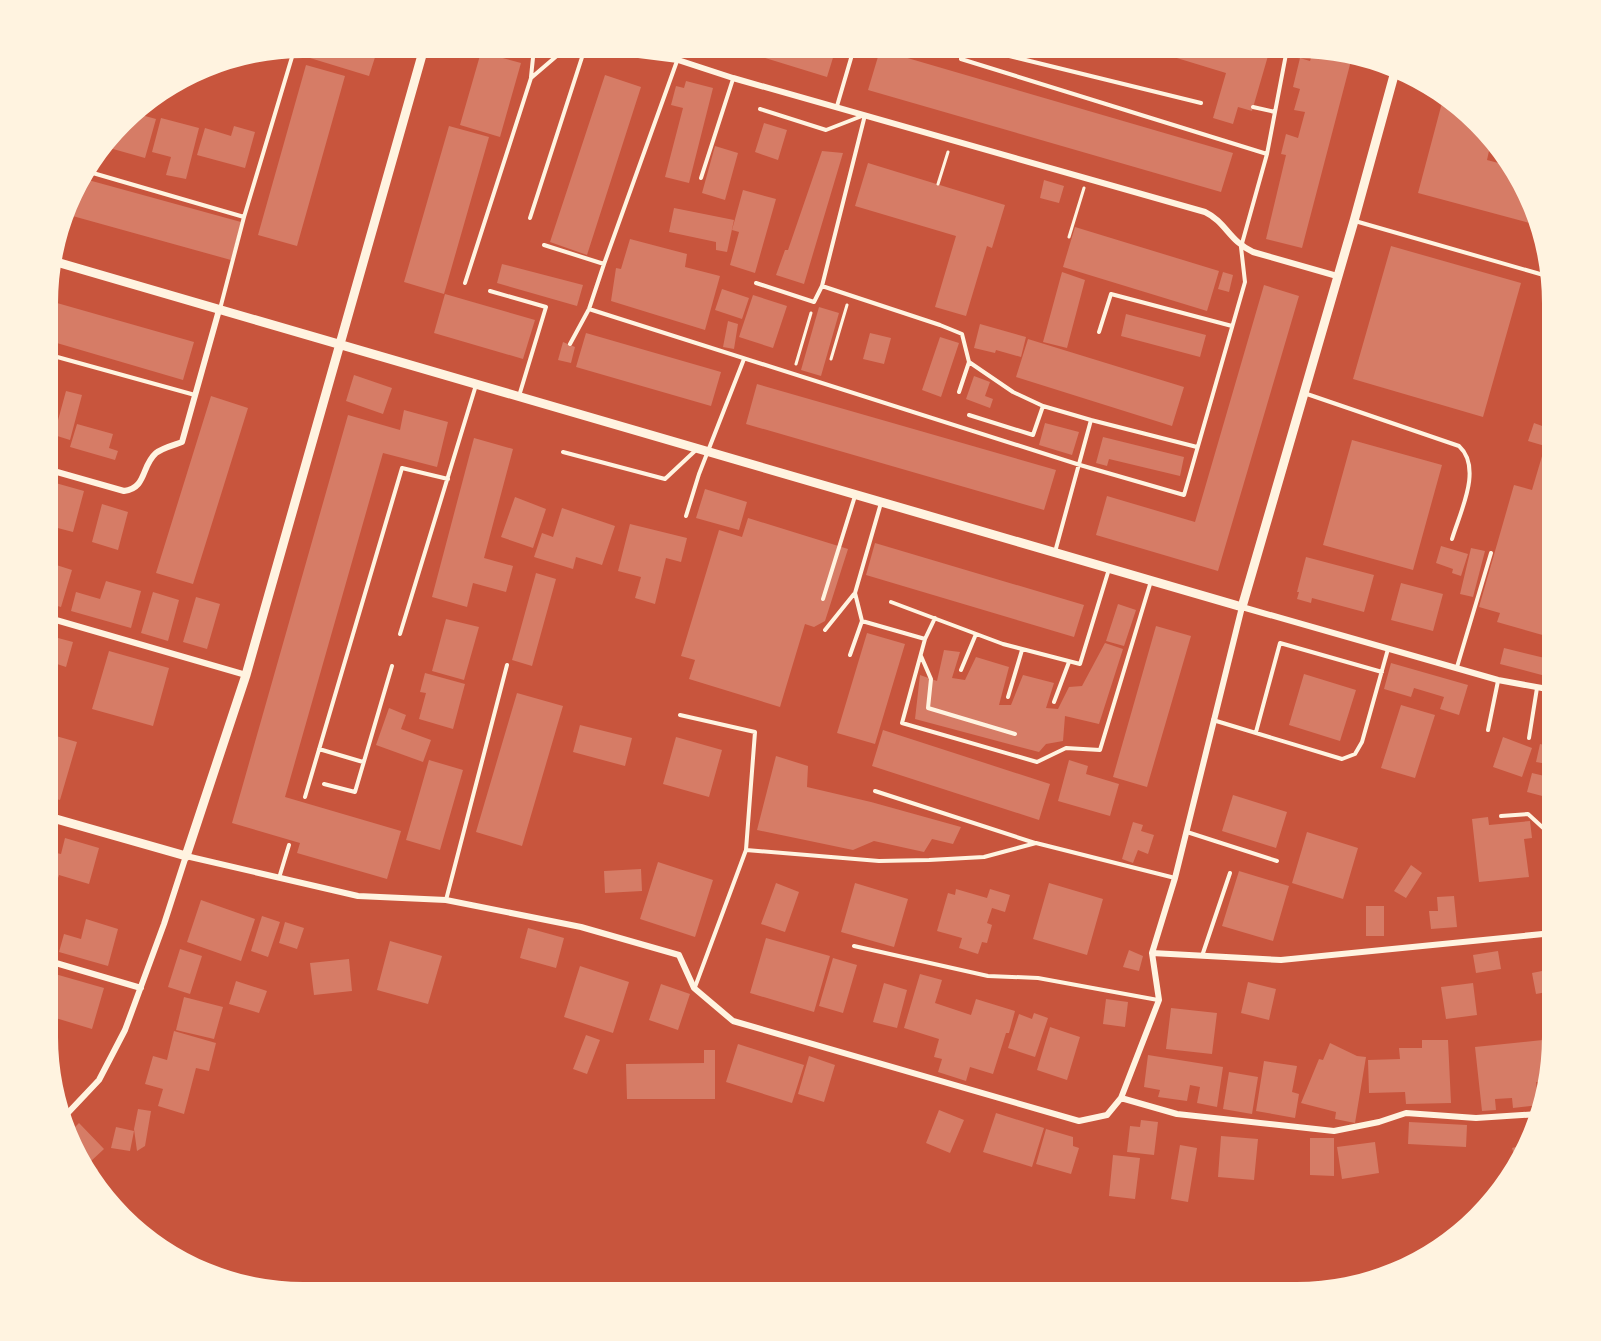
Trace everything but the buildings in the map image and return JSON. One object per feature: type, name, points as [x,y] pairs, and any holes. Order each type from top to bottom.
[{"type":"street","points":[[70,1111],[99,1080],[125,1030],[186,856],[246,675],[421,58]]},
{"type":"street","points":[[662,58],[678,60],[733,78],[1205,212],[1218,220],[1230,237],[1241,247],[1337,276]]},
{"type":"street","points":[[58,820],[186,856],[358,896],[446,900],[582,927],[679,955],[694,988],[733,1021],[1079,1121],[1107,1114],[1121,1098],[1159,1000],[1152,953],[1186,832],[1242,607],[1393,78]]},
{"type":"street","points":[[62,264],[1109,569],[1498,680],[1542,689]]},
{"type":"street","points":[[58,472],[124,491],[133,490],[139,485],[149,462],[157,452],[182,442],[219,310]]},
{"type":"street","points":[[58,620],[246,675]]},
{"type":"street","points":[[1152,953],[1281,960],[1542,934]]},
{"type":"street","points":[[58,964],[141,988]]},
{"type":"street","points":[[1121,1098],[1177,1114],[1334,1131],[1379,1122],[1406,1113],[1476,1118],[1530,1114]]},
{"type":"lane","points":[[465,283],[531,78],[533,58]]},
{"type":"lane","points":[[531,78],[554,58]]},
{"type":"lane","points":[[530,218],[581,58]]},
{"type":"lane","points":[[837,106],[851,58]]},
{"type":"lane","points":[[961,58],[1267,154]]},
{"type":"lane","points":[[1017,58],[1201,104]]},
{"type":"lane","points":[[589,309],[1080,465],[1185,495],[1245,282],[1241,247],[1267,154],[1285,58]]},
{"type":"lane","points":[[219,310],[291,59]]},
{"type":"lane","points":[[570,344],[589,309],[678,60]]},
{"type":"lane","points":[[701,178],[733,78]]},
{"type":"lane","points":[[1253,107],[1275,112]]},
{"type":"lane","points":[[760,109],[826,130],[866,114]]},
{"type":"lane","points":[[756,282],[814,302],[822,285],[866,114]]},
{"type":"lane","points":[[96,174],[244,218]]},
{"type":"lane","points":[[1354,221],[1540,274]]},
{"type":"lane","points":[[544,245],[604,264]]},
{"type":"lane","points":[[822,285],[940,324],[962,334],[969,362],[959,392]]},
{"type":"lane","points":[[490,291],[546,307],[518,397]]},
{"type":"lane","points":[[1099,332],[1111,294],[1232,326]]},
{"type":"lane","points":[[58,357],[195,395]]},
{"type":"lane","points":[[686,516],[744,359]]},
{"type":"lane","points":[[969,362],[1013,392],[1043,406],[1197,447]]},
{"type":"lane","points":[[400,634],[476,384]]},
{"type":"lane","points":[[1304,392],[1459,446],[1465,451],[1469,458],[1470,477],[1452,539]]},
{"type":"lane","points":[[969,415],[1033,435],[1043,406]]},
{"type":"lane","points":[[1055,553],[1091,420]]},
{"type":"lane","points":[[563,452],[666,479],[698,449]]},
{"type":"lane","points":[[305,796],[402,468],[448,479]]},
{"type":"lane","points":[[823,599],[855,495]]},
{"type":"lane","points":[[825,630],[855,593],[881,502]]},
{"type":"lane","points":[[1457,667],[1491,553]]},
{"type":"lane","points":[[891,602],[1022,650],[1080,664],[1109,569]]},
{"type":"lane","points":[[934,618],[925,639],[902,723],[1037,762],[1066,748],[1100,750],[1151,581]]},
{"type":"lane","points":[[850,655],[862,621],[855,593]]},
{"type":"lane","points":[[862,621],[925,639]]},
{"type":"lane","points":[[961,670],[976,634]]},
{"type":"lane","points":[[1256,732],[1280,644],[1382,672]]},
{"type":"lane","points":[[1213,720],[1342,759],[1355,754],[1362,742],[1388,648]]},
{"type":"lane","points":[[1008,697],[1022,650]]},
{"type":"lane","points":[[921,656],[931,679],[928,708],[1015,734]]},
{"type":"lane","points":[[1054,702],[1069,662]]},
{"type":"lane","points":[[446,900],[507,665]]},
{"type":"lane","points":[[324,784],[355,792],[392,666]]},
{"type":"lane","points":[[1488,730],[1498,680]]},
{"type":"lane","points":[[1529,738],[1537,688]]},
{"type":"lane","points":[[681,715],[754,732],[746,850],[694,988]]},
{"type":"lane","points":[[319,749],[363,762]]},
{"type":"lane","points":[[875,791],[1036,843],[1174,878]]},
{"type":"lane","points":[[1501,816],[1528,814],[1542,827]]},
{"type":"lane","points":[[1186,832],[1278,861]]},
{"type":"lane","points":[[746,850],[879,861],[929,860],[984,857],[1036,843]]},
{"type":"lane","points":[[279,878],[290,845]]},
{"type":"lane","points":[[1202,956],[1230,873]]},
{"type":"lane","points":[[854,946],[988,976],[1038,978],[1159,1000]]},
{"type":"path","points":[[938,184],[952,139]]},
{"type":"path","points":[[1069,237],[1088,178]]},
{"type":"path","points":[[831,358],[850,295]]},
{"type":"path","points":[[800,351],[814,302]]}]
